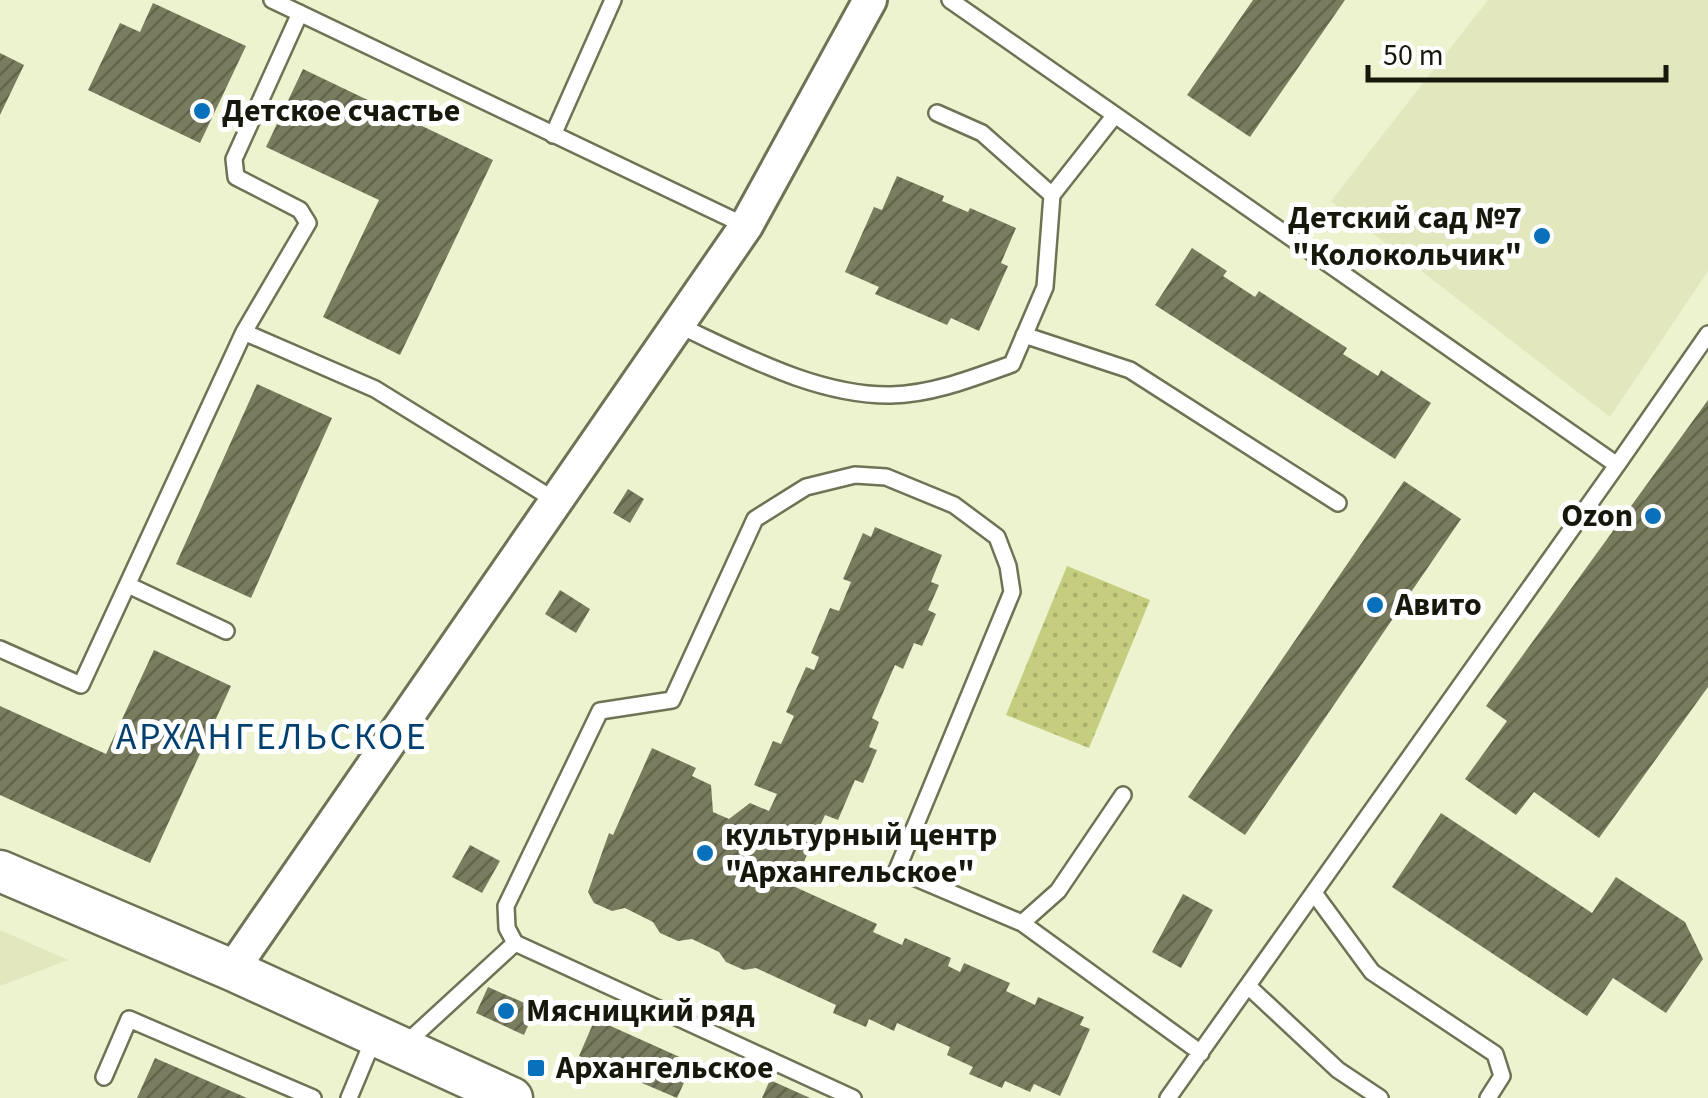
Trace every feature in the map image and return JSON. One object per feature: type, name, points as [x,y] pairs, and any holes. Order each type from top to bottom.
[{"type":"street","points":[[232,970],[746,226],[870,0]]},
{"type":"street","points":[[0,871],[232,970],[512,1098]]},
{"type":"lane","points":[[272,0],[746,226]]},
{"type":"lane","points":[[553,135],[613,0]]},
{"type":"lane","points":[[950,0],[1618,465]]},
{"type":"lane","points":[[0,649],[81,685],[244,332],[308,223],[300,210],[236,176],[234,159],[300,13]]},
{"type":"lane","points":[[937,114],[982,133],[1052,195]]},
{"type":"lane","points":[[678,325],[757,362],[847,392],[892,395],[947,387],[1012,364],[1045,288],[1052,195],[1115,116]]},
{"type":"lane","points":[[244,332],[375,389],[556,501]]},
{"type":"lane","points":[[1024,334],[1130,370],[1338,503]]},
{"type":"lane","points":[[1168,1098],[1708,334]]},
{"type":"lane","points":[[854,1098],[514,943],[507,928],[506,906],[600,711],[672,700],[755,519],[806,487],[855,475],[886,477],[954,505],[996,537],[1008,566],[1012,592],[897,870],[1022,923],[1201,1052]]},
{"type":"lane","points":[[128,585],[226,632]]},
{"type":"lane","points":[[1022,923],[1058,891],[1123,795]]},
{"type":"lane","points":[[1314,893],[1372,972],[1496,1054],[1502,1076],[1488,1098]]},
{"type":"lane","points":[[350,1098],[389,1040],[514,943]]},
{"type":"lane","points":[[1248,986],[1338,1070],[1380,1098]]},
{"type":"lane","points":[[104,1077],[130,1019],[312,1098]]},
{"type":"shaded area","name":"Детский сад №7 \"Колокольчик\"","points":[[1488,0],[1708,0],[1708,271],[1610,417],[1331,201]]},
{"type":"shaded area","points":[[0,930],[68,960],[0,986]]},
{"type":"green space","points":[[1067,566],[1150,600],[1089,748],[1006,715]]},
{"type":"building","points":[[1253,0],[1345,0],[1250,137],[1187,95]]},
{"type":"building","points":[[153,3],[246,46],[200,143],[88,90],[120,23],[140,32]]},
{"type":"building","points":[[0,53],[24,65],[0,115]]},
{"type":"building","points":[[303,69],[493,160],[400,355],[323,317],[379,200],[266,147]]},
{"type":"building","points":[[897,176],[944,196],[942,201],[968,212],[970,208],[1016,228],[1001,263],[1008,266],[979,331],[951,318],[947,325],[875,294],[879,287],[845,272],[874,207],[882,210]]},
{"type":"building","points":[[1192,248],[1227,271],[1223,276],[1255,297],[1259,291],[1347,348],[1343,354],[1378,376],[1381,370],[1431,403],[1395,459],[1155,305]]},
{"type":"building","points":[[257,384],[332,418],[251,598],[176,564]]},
{"type":"building","points":[[1708,400],[1708,687],[1599,838],[1534,792],[1516,815],[1465,779],[1507,721],[1486,706]]},
{"type":"building","points":[[1404,481],[1461,519],[1245,835],[1188,797]]},
{"type":"building","points":[[628,489],[644,499],[630,523],[613,513]]},
{"type":"building","points":[[875,527],[942,555],[931,582],[939,585],[928,610],[936,614],[922,646],[914,643],[903,669],[895,665],[872,718],[879,722],[869,747],[877,750],[863,783],[855,780],[838,820],[825,815],[793,886],[877,924],[873,932],[902,945],[905,938],[951,958],[948,966],[960,972],[964,963],[1010,983],[1006,991],[1035,1005],[1038,997],[1084,1017],[1080,1025],[1090,1029],[1060,1096],[1034,1084],[1030,1092],[1005,1081],[1002,1088],[969,1074],[973,1067],[947,1055],[950,1047],[897,1023],[894,1031],[869,1019],[866,1027],[833,1013],[836,1005],[756,968],[744,970],[726,962],[719,952],[692,939],[678,941],[660,933],[653,922],[625,908],[612,911],[594,903],[588,892],[609,833],[613,835],[652,748],[696,768],[692,776],[711,785],[713,812],[729,819],[750,803],[769,811],[777,794],[754,785],[773,741],[781,744],[794,716],[786,712],[806,667],[814,670],[819,657],[811,653],[830,608],[839,611],[851,582],[843,579],[863,533],[871,537]]},
{"type":"building","points":[[560,590],[590,609],[576,633],[545,614]]},
{"type":"building","points":[[154,650],[231,686],[150,863],[0,795],[0,706],[106,754]]},
{"type":"building","points":[[1441,813],[1592,913],[1616,877],[1685,922],[1703,959],[1666,1013],[1613,978],[1587,1016],[1392,887]]},
{"type":"building","points":[[470,845],[500,861],[482,893],[452,877]]},
{"type":"building","points":[[1183,894],[1213,910],[1181,968],[1152,952]]},
{"type":"building","name":"Мясницкий ряд","points":[[488,987],[536,1008],[524,1035],[476,1013]]},
{"type":"building","points":[[595,1019],[693,1063],[677,1098],[579,1056]]},
{"type":"building","points":[[155,1058],[247,1098],[137,1098]]},
{"type":"building","points":[[770,1080],[810,1098],[762,1098]]},
{"type":"place","name":"Детское счастье","points":[[202,111]]},
{"type":"place","name":"Детский сад №7 \"Колокольчик\"","points":[[1542,236]]},
{"type":"place","name":"Ozon","points":[[1653,516]]},
{"type":"place","name":"Авито","points":[[1375,605]]},
{"type":"place","name":"культурный центр \"Архангельское\"","points":[[705,853]]},
{"type":"place","name":"Мясницкий ряд","points":[[506,1011]]},
{"type":"place","name":"Архангельское","points":[[536,1068]]},
{"type":"district","name":"АРХАНГЕЛЬСКОЕ","points":[[272,737]]}]
